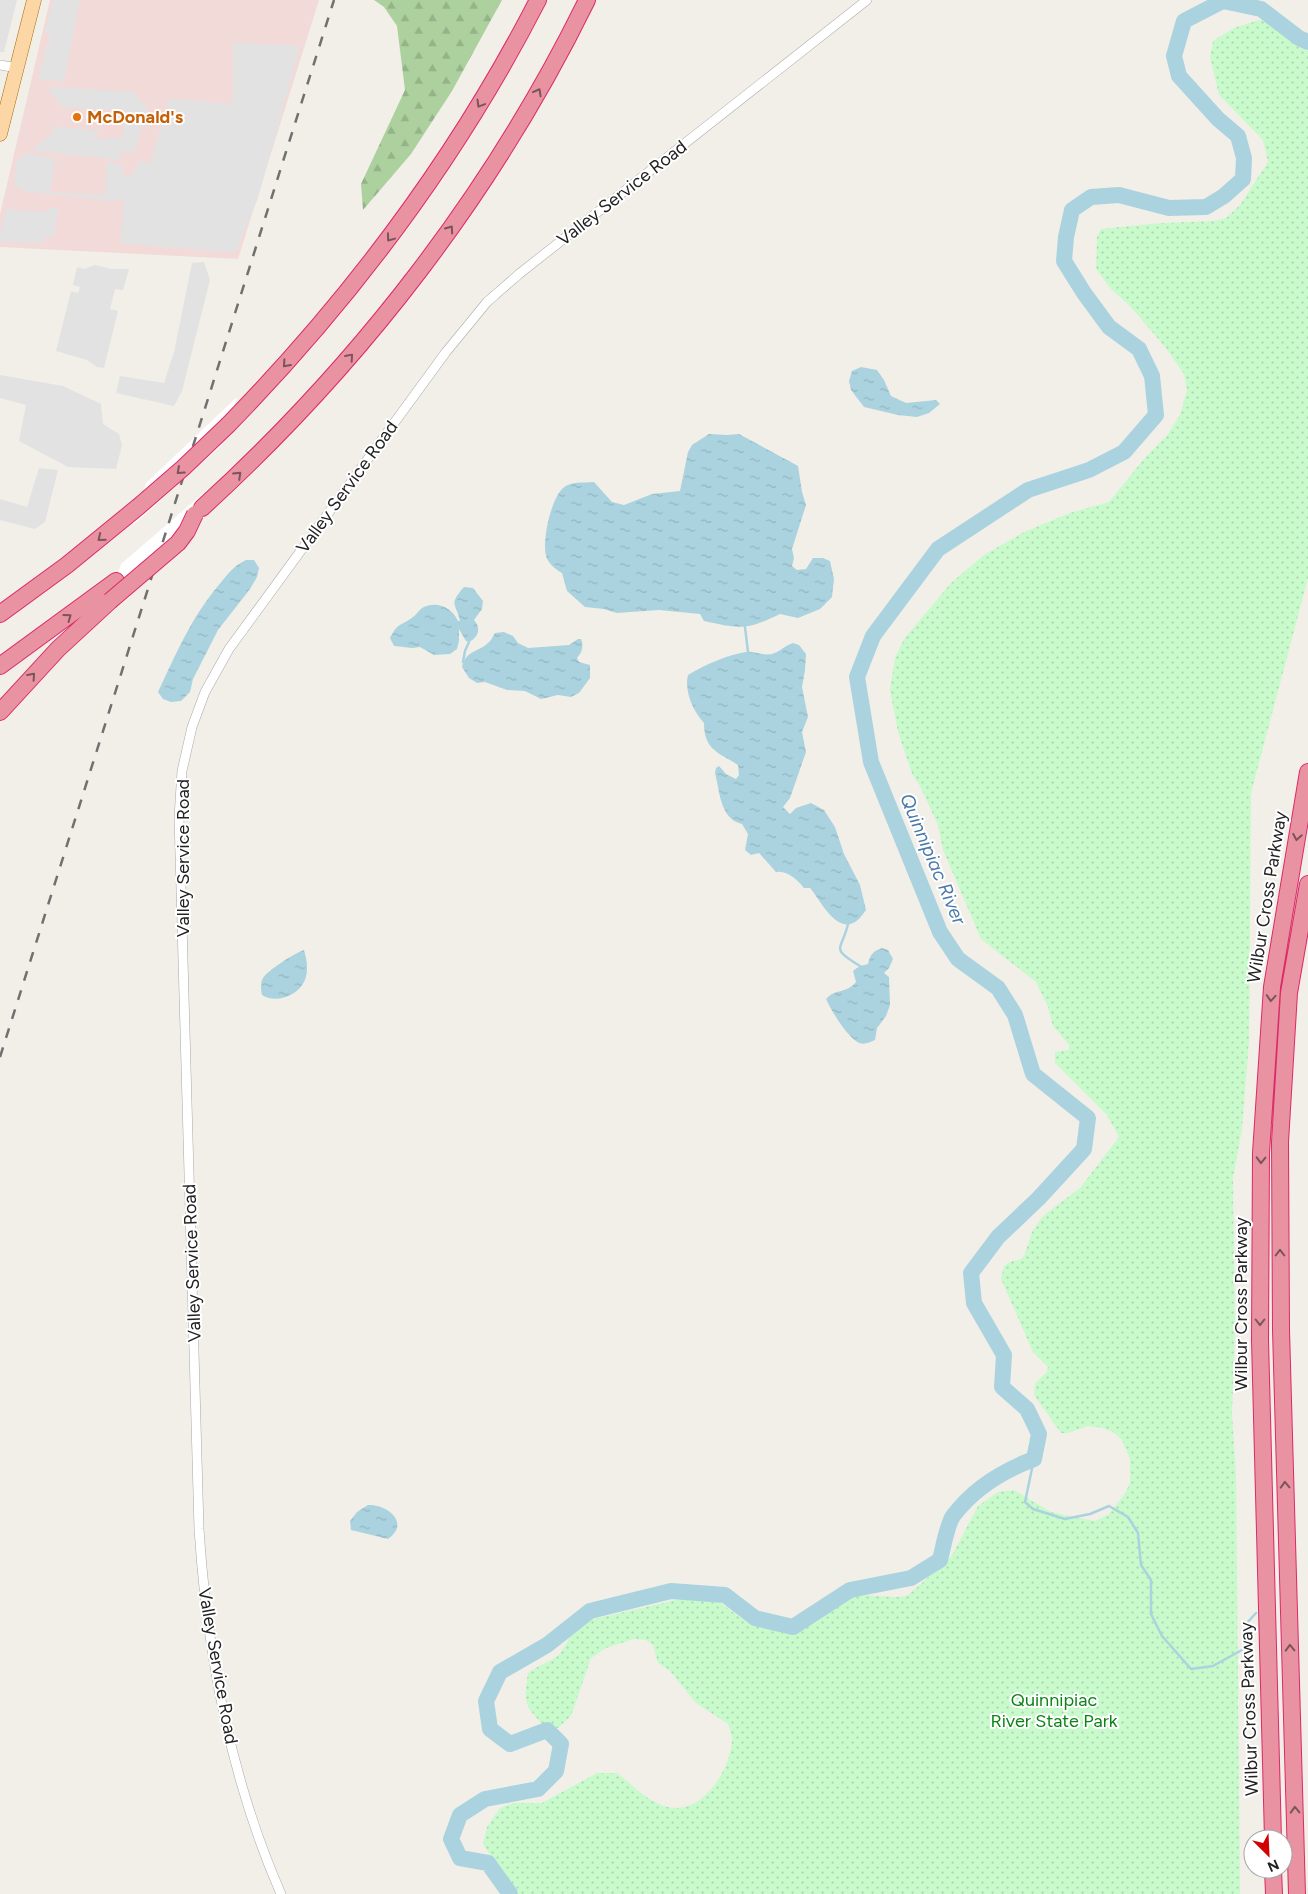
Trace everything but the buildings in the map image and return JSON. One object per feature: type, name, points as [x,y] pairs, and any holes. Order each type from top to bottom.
[{"type":"highway","points":[[0,614],[67,565],[183,468],[228,425],[319,327],[397,229],[474,114],[538,0]]},
{"type":"highway","points":[[0,666],[116,581],[199,511],[248,465],[313,398],[361,344],[415,277],[510,140],[587,0]]},
{"type":"highway","points":[[0,712],[58,649],[110,601],[178,543],[199,511]]},
{"type":"highway","name":"Wilbur Cross Parkway","points":[[1273,1829],[1260,1340],[1261,1153],[1272,987],[1308,772]]},
{"type":"highway","name":"Wilbur Cross Parkway","points":[[1297,1894],[1280,1330],[1280,1142],[1289,993],[1308,884]]},
{"type":"highway","points":[[1274,1879],[1274,1894]]},
{"type":"main road","points":[[0,134],[34,0]]},
{"type":"street","name":"Valley Service Road","points":[[281,1894],[262,1846],[230,1738],[215,1664],[202,1577],[199,1529],[179,817],[182,772],[192,727],[209,682],[232,643],[423,384],[487,302],[519,274],[867,0]]},
{"type":"street","points":[[0,65],[16,68]]},
{"type":"shaded area","points":[[0,0],[17,0],[4,52],[0,52]]},
{"type":"shaded area","points":[[50,0],[319,0],[238,259],[0,247],[0,214]]},
{"type":"shaded area","points":[[53,0],[80,0],[64,81],[38,79],[50,34],[45,32]]},
{"type":"shaded area","points":[[233,42],[300,46],[258,198],[236,252],[120,243],[124,200],[109,201],[23,191],[14,184],[17,161],[27,153],[55,159],[50,192],[105,195],[107,162],[122,164],[123,176],[132,175],[140,161],[150,164],[169,99],[233,104]]},
{"type":"shaded area","points":[[49,87],[136,92],[138,100],[148,107],[134,152],[121,152],[120,160],[31,150],[53,133],[54,126],[100,131],[94,139],[122,138],[126,111],[62,107],[50,92]]},
{"type":"shaded area","points":[[59,208],[53,237],[45,237],[43,243],[0,242],[6,209],[40,212]]},
{"type":"shaded area","points":[[204,262],[210,280],[182,391],[174,406],[116,393],[120,376],[164,383],[174,352],[192,263]]},
{"type":"shaded area","points":[[95,265],[111,269],[129,269],[123,290],[115,289],[110,309],[118,311],[104,368],[97,367],[87,360],[56,351],[71,291],[78,293],[80,287],[73,285],[77,267],[84,269]]},
{"type":"shaded area","points":[[0,375],[63,386],[101,404],[103,424],[119,434],[122,445],[116,469],[68,467],[19,441],[26,405],[0,398]]},
{"type":"shaded area","points":[[39,468],[58,470],[45,522],[35,529],[0,520],[0,499],[27,507]]},
{"type":"green space","points":[[374,0],[502,0],[452,91],[411,154],[363,210],[361,184],[405,90],[397,26],[384,7]]},
{"type":"green space","name":"Quinnipiac River State Park","points":[[1259,20],[1272,22],[1308,51],[1308,578],[1251,793],[1249,1041],[1242,1129],[1233,1178],[1235,1331],[1232,1413],[1236,1476],[1240,1894],[515,1894],[483,1844],[487,1827],[500,1808],[514,1803],[542,1803],[597,1773],[617,1773],[644,1795],[659,1804],[676,1808],[687,1806],[707,1794],[715,1784],[722,1773],[731,1750],[732,1737],[728,1724],[696,1703],[670,1671],[658,1663],[653,1645],[646,1640],[634,1639],[606,1648],[591,1658],[571,1716],[558,1728],[547,1729],[527,1704],[528,1673],[559,1654],[577,1623],[680,1599],[696,1593],[712,1597],[747,1622],[774,1627],[791,1627],[816,1615],[834,1601],[858,1595],[907,1596],[951,1557],[978,1506],[998,1492],[1014,1490],[1051,1512],[1094,1521],[1108,1515],[1124,1495],[1130,1483],[1130,1459],[1122,1440],[1113,1432],[1103,1428],[1088,1426],[1068,1433],[1061,1433],[1034,1395],[1035,1383],[1047,1372],[1048,1367],[1033,1352],[1001,1279],[1004,1266],[1024,1256],[1032,1232],[1043,1216],[1080,1188],[1119,1137],[1107,1115],[1055,1063],[1055,1052],[1069,1050],[1069,1045],[1053,1026],[1048,1007],[1036,982],[981,939],[943,850],[938,825],[920,786],[912,774],[898,732],[890,690],[895,658],[904,639],[951,583],[984,555],[1024,532],[1070,513],[1109,502],[1144,459],[1168,434],[1180,415],[1187,390],[1184,374],[1165,347],[1130,306],[1111,289],[1096,269],[1097,237],[1101,229],[1161,223],[1215,221],[1226,218],[1240,205],[1268,162],[1263,140],[1219,95],[1210,57],[1213,41],[1234,28]]},
{"type":"water","points":[[861,367],[877,370],[891,396],[906,403],[936,400],[940,404],[929,413],[917,417],[898,415],[864,407],[851,390],[849,381],[852,371]]},
{"type":"water","points":[[709,434],[739,434],[798,466],[806,505],[792,549],[794,558],[792,566],[797,570],[806,569],[813,558],[823,558],[830,561],[834,579],[832,597],[820,609],[798,618],[780,614],[759,623],[735,627],[704,621],[700,614],[659,610],[617,613],[604,609],[585,607],[567,591],[562,573],[552,566],[546,556],[545,540],[548,520],[559,493],[570,484],[594,482],[612,502],[624,505],[652,494],[680,491],[688,452],[692,445]]},
{"type":"water","points":[[246,560],[254,560],[259,568],[257,577],[218,630],[193,679],[190,692],[181,701],[171,702],[163,699],[158,692],[192,624],[208,598],[227,575],[237,565]]},
{"type":"water","points":[[464,587],[473,588],[483,601],[482,609],[474,620],[478,626],[478,632],[472,640],[466,641],[459,629],[457,649],[450,654],[434,655],[420,647],[394,646],[390,638],[395,629],[427,606],[443,606],[460,621],[454,604],[456,597]]},
{"type":"water","points":[[504,632],[513,636],[518,643],[528,648],[569,645],[581,639],[582,649],[577,658],[579,662],[590,665],[590,678],[579,693],[571,697],[558,695],[541,699],[525,691],[507,690],[485,682],[477,683],[469,678],[462,667],[466,657],[489,642],[495,633]]},
{"type":"water","points":[[793,643],[799,645],[806,654],[802,687],[808,717],[802,732],[806,752],[790,798],[783,807],[790,814],[796,808],[811,803],[824,810],[835,827],[844,854],[860,885],[866,910],[856,921],[848,924],[841,923],[835,919],[810,888],[804,888],[788,874],[776,872],[759,853],[751,855],[745,850],[748,834],[742,824],[729,817],[725,811],[715,773],[716,768],[719,766],[726,774],[736,779],[739,775],[738,765],[709,745],[706,739],[704,723],[696,713],[688,694],[688,675],[709,664],[731,655],[746,652],[772,654]]},
{"type":"water","points":[[882,948],[888,950],[893,959],[889,968],[884,973],[889,977],[890,1005],[886,1016],[877,1028],[875,1040],[863,1044],[856,1041],[843,1028],[826,999],[834,993],[852,986],[856,982],[853,971],[860,966],[868,964],[872,954]]},
{"type":"water","points":[[304,950],[307,970],[306,978],[301,987],[291,995],[280,999],[268,998],[262,995],[261,982],[263,978],[282,962]]},
{"type":"water","points":[[368,1505],[389,1511],[397,1521],[395,1533],[388,1539],[351,1530],[350,1521],[357,1512]]},
{"type":"pier","points":[[237,397],[222,445],[133,525],[146,483]]},
{"type":"pier","points":[[208,489],[193,537],[106,612],[121,564]]},
{"type":"waterway","name":"Quinnipiac River","points":[[510,1894],[488,1863],[460,1858],[451,1839],[460,1815],[485,1799],[538,1789],[556,1771],[561,1744],[547,1730],[510,1744],[490,1729],[486,1701],[500,1672],[547,1645],[590,1611],[671,1591],[725,1595],[755,1618],[793,1627],[850,1590],[911,1578],[940,1560],[949,1525],[961,1506],[989,1482],[1011,1469],[1034,1459],[1039,1434],[1027,1409],[1002,1387],[1004,1355],[974,1303],[971,1273],[998,1237],[1039,1198],[1084,1149],[1088,1118],[1033,1074],[1015,1015],[998,988],[958,959],[940,932],[871,762],[857,677],[873,636],[938,549],[1028,490],[1089,470],[1124,452],[1156,415],[1152,376],[1139,349],[1109,327],[1084,293],[1064,261],[1066,237],[1072,210],[1091,197],[1119,195],[1169,208],[1206,207],[1224,196],[1243,179],[1244,158],[1238,136],[1218,119],[1179,76],[1174,56],[1184,21],[1223,1],[1261,9],[1299,38],[1308,42]]},
{"type":"waterway","points":[[745,627],[748,652]]},
{"type":"waterway","points":[[463,662],[469,642]]},
{"type":"waterway","points":[[848,924],[840,948],[844,955],[860,966]]},
{"type":"waterway","points":[[1034,1459],[1025,1502],[1033,1509],[1065,1519],[1090,1514],[1109,1506],[1128,1517],[1138,1533],[1141,1565],[1151,1580],[1151,1614],[1162,1636],[1191,1669],[1213,1666],[1251,1645],[1252,1637],[1245,1634],[1246,1624],[1256,1613]]},
{"type":"railway","points":[[0,1057],[334,0]]},
{"type":"place","name":"McDonald's","points":[[77,117]]}]
